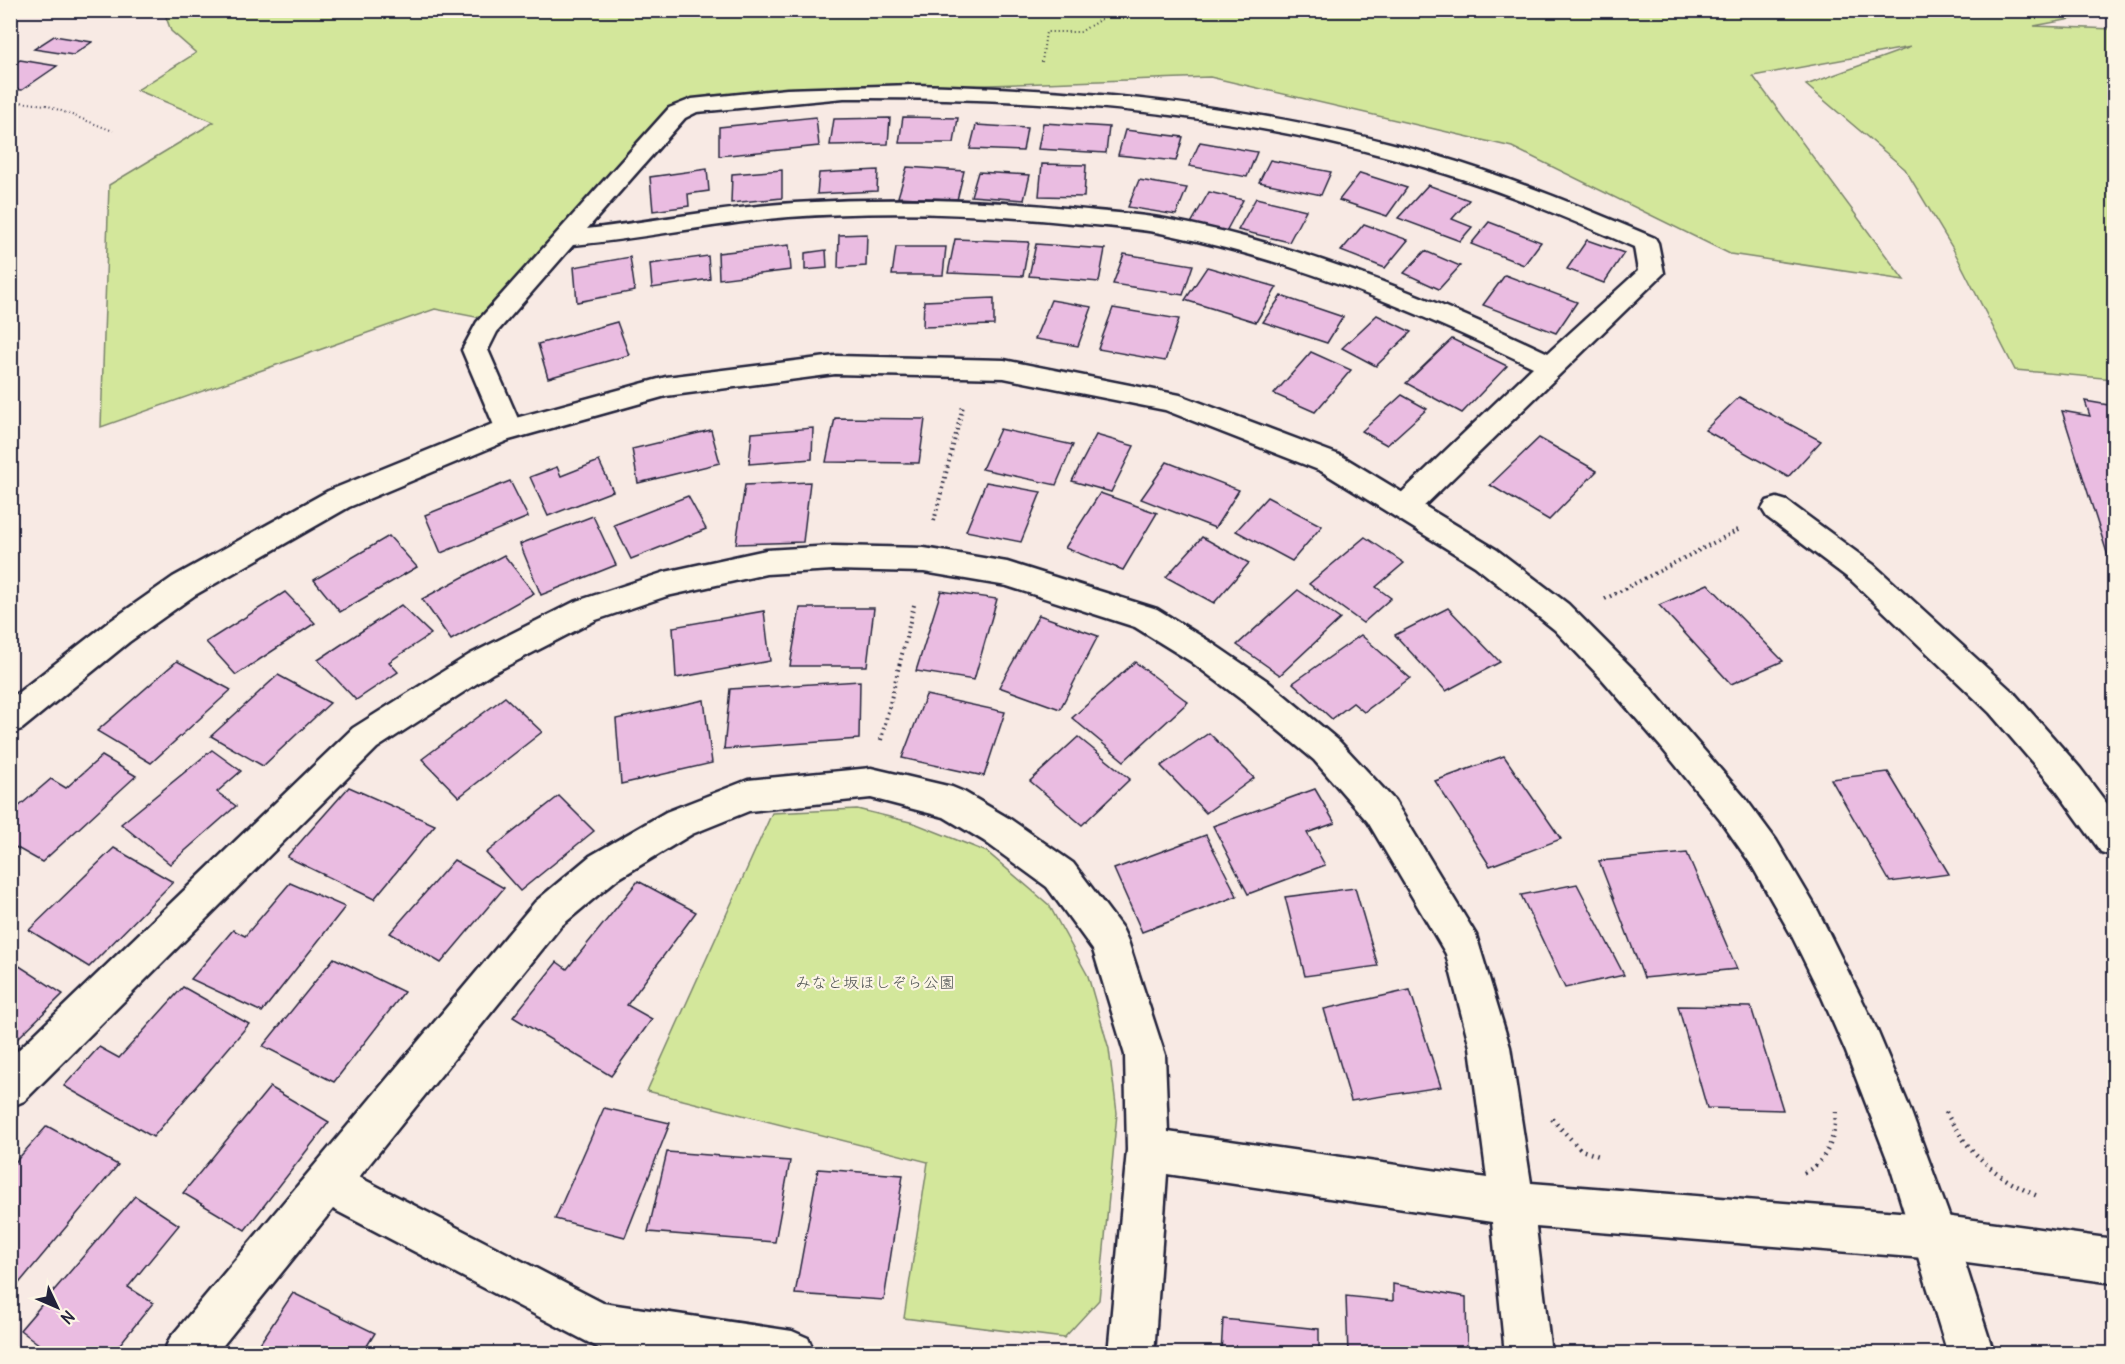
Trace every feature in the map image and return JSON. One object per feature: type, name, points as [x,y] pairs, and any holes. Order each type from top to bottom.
[{"type":"street","points":[[508,428],[476,350],[486,328],[677,113],[692,106],[841,92],[969,91],[1121,102],[1197,112],[1310,132],[1393,151],[1574,211],[1647,243],[1651,273],[1551,365],[1408,504]]},
{"type":"street","points":[[563,240],[618,234],[723,216],[865,206],[971,207],[1038,211],[1105,219],[1176,228],[1253,248],[1320,269],[1424,306],[1551,365]]},
{"type":"street","points":[[10,719],[181,588],[313,512],[385,476],[508,428],[588,404],[668,386],[753,371],[860,363],[992,366],[1094,384],[1202,411],[1247,426],[1296,447],[1408,504],[1504,572],[1566,621],[1615,671],[1715,787],[1770,861],[1818,947],[1862,1041],[1937,1237],[1971,1353]]},
{"type":"street","points":[[1778,509],[1863,573],[2002,703],[2068,779],[2115,840]]},
{"type":"street","points":[[10,1087],[365,738],[481,664],[585,611],[665,584],[766,562],[833,558],[924,560],[1007,574],[1146,618],[1201,652],[1254,690],[1326,750],[1381,811],[1463,948],[1490,1047],[1512,1203],[1528,1353]]},
{"type":"street","points":[[186,1353],[548,914],[603,868],[679,823],[748,796],[871,783],[952,803],[997,830],[1060,876],[1109,941],[1145,1055],[1148,1150],[1131,1353]]},
{"type":"street","points":[[1148,1150],[1512,1203],[1937,1237],[2115,1261]]},
{"type":"street","points":[[327,1182],[600,1325],[792,1353]]},
{"type":"path","points":[[1037,96],[1046,32],[1080,32],[1116,10]]},
{"type":"path","points":[[10,101],[46,105],[113,131]]},
{"type":"path","points":[[10,110],[21,102]]},
{"type":"path","points":[[1604,599],[1778,509]]},
{"type":"path","points":[[1796,1173],[1807,1173],[1823,1159],[1836,1130],[1836,1102]]},
{"type":"path","points":[[1551,1117],[1581,1150],[1604,1158]]},
{"type":"green space","points":[[167,11],[2114,11],[2034,26],[2114,29],[2114,379],[2015,370],[1952,247],[1905,169],[1806,85],[1911,47],[1753,76],[1904,280],[1730,254],[1512,147],[1210,77],[709,95],[491,320],[435,309],[101,427],[109,185],[214,122],[137,90],[196,53],[171,31],[165,14]]},
{"type":"green space","name":"みなと坂ほしぞら公園","points":[[857,809],[914,823],[987,852],[1049,905],[1088,976],[1109,1049],[1117,1113],[1099,1300],[1064,1338],[904,1318],[928,1162],[647,1091],[772,813]]},
{"type":"building","points":[[54,36],[92,42],[73,55],[34,49]]},
{"type":"building","points":[[20,60],[57,66],[22,90],[10,89],[10,67]]},
{"type":"building","points":[[816,117],[819,146],[719,156],[719,127]]},
{"type":"building","points":[[903,117],[958,118],[954,143],[899,143]]},
{"type":"building","points":[[890,118],[888,144],[830,145],[834,119]]},
{"type":"building","points":[[1043,123],[1109,127],[1106,153],[1038,149]]},
{"type":"building","points":[[976,125],[1027,128],[1023,151],[970,149]]},
{"type":"building","points":[[1125,130],[1183,137],[1176,161],[1118,155]]},
{"type":"building","points":[[1200,142],[1257,152],[1247,177],[1189,166]]},
{"type":"building","points":[[1270,160],[1331,172],[1321,195],[1259,182]]},
{"type":"building","points":[[1042,164],[1086,165],[1084,197],[1039,196]]},
{"type":"building","points":[[907,167],[964,171],[957,200],[898,197]]},
{"type":"building","points":[[707,169],[709,191],[688,194],[689,206],[653,211],[650,177]]},
{"type":"building","points":[[782,170],[782,198],[731,203],[732,174]]},
{"type":"building","points":[[878,170],[877,191],[817,194],[819,173]]},
{"type":"building","points":[[978,172],[1030,175],[1024,200],[971,196]]},
{"type":"building","points":[[1360,173],[1407,188],[1387,216],[1339,200]]},
{"type":"building","points":[[1139,180],[1187,188],[1176,215],[1128,207]]},
{"type":"building","points":[[1428,185],[1469,200],[1452,219],[1472,227],[1460,241],[1398,218]]},
{"type":"building","points":[[1209,192],[1243,200],[1224,235],[1189,227]]},
{"type":"building","points":[[1256,198],[1306,210],[1289,242],[1238,230]]},
{"type":"building","points":[[1489,222],[1541,242],[1524,265],[1471,244]]},
{"type":"building","points":[[1364,224],[1408,240],[1385,268],[1341,251]]},
{"type":"building","points":[[867,234],[866,266],[838,268],[839,235]]},
{"type":"building","points":[[955,239],[1029,242],[1023,276],[948,273]]},
{"type":"building","points":[[1587,240],[1624,253],[1604,283],[1567,269]]},
{"type":"building","points":[[1036,244],[1105,249],[1099,282],[1029,276]]},
{"type":"building","points":[[789,245],[791,270],[719,279],[718,253]]},
{"type":"building","points":[[896,247],[946,247],[943,275],[892,275]]},
{"type":"building","points":[[826,250],[827,268],[805,270],[805,253]]},
{"type":"building","points":[[1425,251],[1460,266],[1439,289],[1404,273]]},
{"type":"building","points":[[1124,254],[1193,265],[1183,295],[1113,284]]},
{"type":"building","points":[[708,256],[710,279],[652,288],[650,264]]},
{"type":"building","points":[[630,257],[635,291],[577,302],[574,267]]},
{"type":"building","points":[[1207,267],[1277,287],[1256,322],[1185,300]]},
{"type":"building","points":[[1505,275],[1577,302],[1556,333],[1483,305]]},
{"type":"building","points":[[1281,296],[1343,317],[1327,343],[1263,322]]},
{"type":"building","points":[[994,298],[994,325],[923,327],[924,301]]},
{"type":"building","points":[[1051,300],[1092,307],[1078,346],[1035,339]]},
{"type":"building","points":[[1113,308],[1179,319],[1165,361],[1098,349]]},
{"type":"building","points":[[1377,315],[1411,332],[1376,366],[1342,348]]},
{"type":"building","points":[[617,322],[629,355],[548,378],[538,344]]},
{"type":"building","points":[[1452,339],[1507,366],[1462,413],[1406,383]]},
{"type":"building","points":[[1311,352],[1351,370],[1315,412],[1274,394]]},
{"type":"building","points":[[1402,395],[1427,409],[1387,445],[1362,431]]},
{"type":"building","points":[[1739,397],[1821,441],[1788,477],[1705,430]]},
{"type":"building","points":[[2085,401],[2114,406],[2114,575],[2062,411],[2090,416]]},
{"type":"building","points":[[835,418],[925,419],[919,463],[826,462]]},
{"type":"building","points":[[813,428],[812,459],[749,464],[752,433]]},
{"type":"building","points":[[1000,429],[1073,445],[1056,485],[982,469]]},
{"type":"building","points":[[711,430],[720,463],[638,483],[632,449]]},
{"type":"building","points":[[1096,435],[1134,446],[1111,492],[1072,481]]},
{"type":"building","points":[[1539,438],[1597,471],[1549,520],[1490,485]]},
{"type":"building","points":[[599,461],[613,491],[548,516],[530,477],[557,467],[561,476]]},
{"type":"building","points":[[1167,462],[1239,490],[1215,528],[1141,499]]},
{"type":"building","points":[[510,481],[528,517],[441,553],[425,515]]},
{"type":"building","points":[[810,482],[803,542],[736,544],[745,485]]},
{"type":"building","points":[[986,482],[1041,492],[1021,542],[966,531]]},
{"type":"building","points":[[1100,493],[1157,513],[1123,570],[1065,548]]},
{"type":"building","points":[[688,496],[706,529],[631,559],[614,525]]},
{"type":"building","points":[[1267,497],[1322,526],[1292,561],[1236,531]]},
{"type":"building","points":[[593,516],[616,565],[541,595],[520,544]]},
{"type":"building","points":[[389,536],[417,567],[340,612],[314,580]]},
{"type":"building","points":[[1202,537],[1249,563],[1214,603],[1166,577]]},
{"type":"building","points":[[1365,537],[1404,563],[1376,587],[1391,598],[1363,623],[1309,584]]},
{"type":"building","points":[[504,555],[534,593],[451,640],[422,599]]},
{"type":"building","points":[[1708,584],[1783,661],[1731,684],[1659,605]]},
{"type":"building","points":[[1298,590],[1340,619],[1280,675],[1237,645]]},
{"type":"building","points":[[941,591],[997,599],[974,680],[916,671]]},
{"type":"building","points":[[285,592],[315,623],[236,675],[206,642]]},
{"type":"building","points":[[401,605],[431,634],[389,662],[398,672],[356,700],[318,660]]},
{"type":"building","points":[[800,608],[874,608],[867,666],[790,666]]},
{"type":"building","points":[[1448,608],[1500,662],[1446,691],[1395,635]]},
{"type":"building","points":[[764,611],[770,661],[676,678],[673,627]]},
{"type":"building","points":[[1039,615],[1098,636],[1060,709],[999,687]]},
{"type":"building","points":[[1361,635],[1410,678],[1364,712],[1353,703],[1332,719],[1293,683]]},
{"type":"building","points":[[177,661],[231,690],[151,763],[97,731]]},
{"type":"building","points":[[1135,662],[1188,702],[1124,761],[1072,718]]},
{"type":"building","points":[[278,675],[330,703],[263,766],[211,736]]},
{"type":"building","points":[[860,681],[859,739],[724,749],[730,689]]},
{"type":"building","points":[[926,695],[1005,712],[984,776],[902,758]]},
{"type":"building","points":[[505,697],[542,732],[459,797],[422,759]]},
{"type":"building","points":[[704,700],[712,763],[621,784],[616,719]]},
{"type":"building","points":[[1209,733],[1254,778],[1206,813],[1161,766]]},
{"type":"building","points":[[1078,737],[1130,779],[1082,825],[1030,781]]},
{"type":"building","points":[[212,750],[241,771],[217,792],[236,806],[170,864],[121,824]]},
{"type":"building","points":[[102,756],[136,776],[42,862],[10,844],[10,814],[51,779],[66,788]]},
{"type":"building","points":[[1504,756],[1561,839],[1490,866],[1435,781]]},
{"type":"building","points":[[1888,772],[1949,874],[1890,882],[1831,779]]},
{"type":"building","points":[[349,787],[435,825],[374,899],[287,857]]},
{"type":"building","points":[[1315,789],[1335,823],[1307,833],[1325,865],[1248,894],[1213,826]]},
{"type":"building","points":[[559,796],[594,831],[520,891],[486,853]]},
{"type":"building","points":[[1206,835],[1237,896],[1142,932],[1114,869]]},
{"type":"building","points":[[114,848],[173,882],[89,967],[29,930]]},
{"type":"building","points":[[1687,853],[1737,969],[1644,978],[1599,861]]},
{"type":"building","points":[[454,860],[504,888],[441,963],[390,933]]},
{"type":"building","points":[[638,881],[696,912],[627,1005],[652,1019],[611,1076],[513,1017],[557,962],[567,969]]},
{"type":"building","points":[[290,883],[345,907],[262,1012],[191,979],[233,930],[245,936]]},
{"type":"building","points":[[1577,884],[1624,975],[1565,988],[1521,895]]},
{"type":"building","points":[[1355,888],[1378,966],[1305,976],[1285,897]]},
{"type":"building","points":[[334,958],[404,992],[334,1082],[263,1046]]},
{"type":"building","points":[[10,960],[63,994],[10,1046]]},
{"type":"building","points":[[183,987],[249,1024],[153,1137],[64,1086],[99,1047],[119,1058]]},
{"type":"building","points":[[1410,990],[1441,1087],[1351,1101],[1324,1009]]},
{"type":"building","points":[[1678,1006],[1751,1007],[1783,1110],[1707,1108]]},
{"type":"building","points":[[270,1087],[329,1122],[245,1230],[183,1193]]},
{"type":"building","points":[[604,1108],[670,1123],[625,1237],[555,1219]]},
{"type":"building","points":[[47,1126],[118,1165],[15,1288],[10,1285],[10,1168]]},
{"type":"building","points":[[667,1152],[790,1161],[775,1242],[648,1232]]},
{"type":"building","points":[[818,1169],[903,1175],[884,1300],[795,1294]]},
{"type":"building","points":[[135,1196],[179,1225],[128,1287],[153,1303],[112,1354],[52,1354],[20,1330]]},
{"type":"building","points":[[1393,1284],[1466,1297],[1467,1354],[1348,1354],[1346,1296],[1393,1301]]},
{"type":"building","points":[[293,1293],[375,1333],[362,1354],[253,1354]]},
{"type":"building","points":[[1223,1319],[1319,1329],[1319,1354],[1221,1354]]}]
